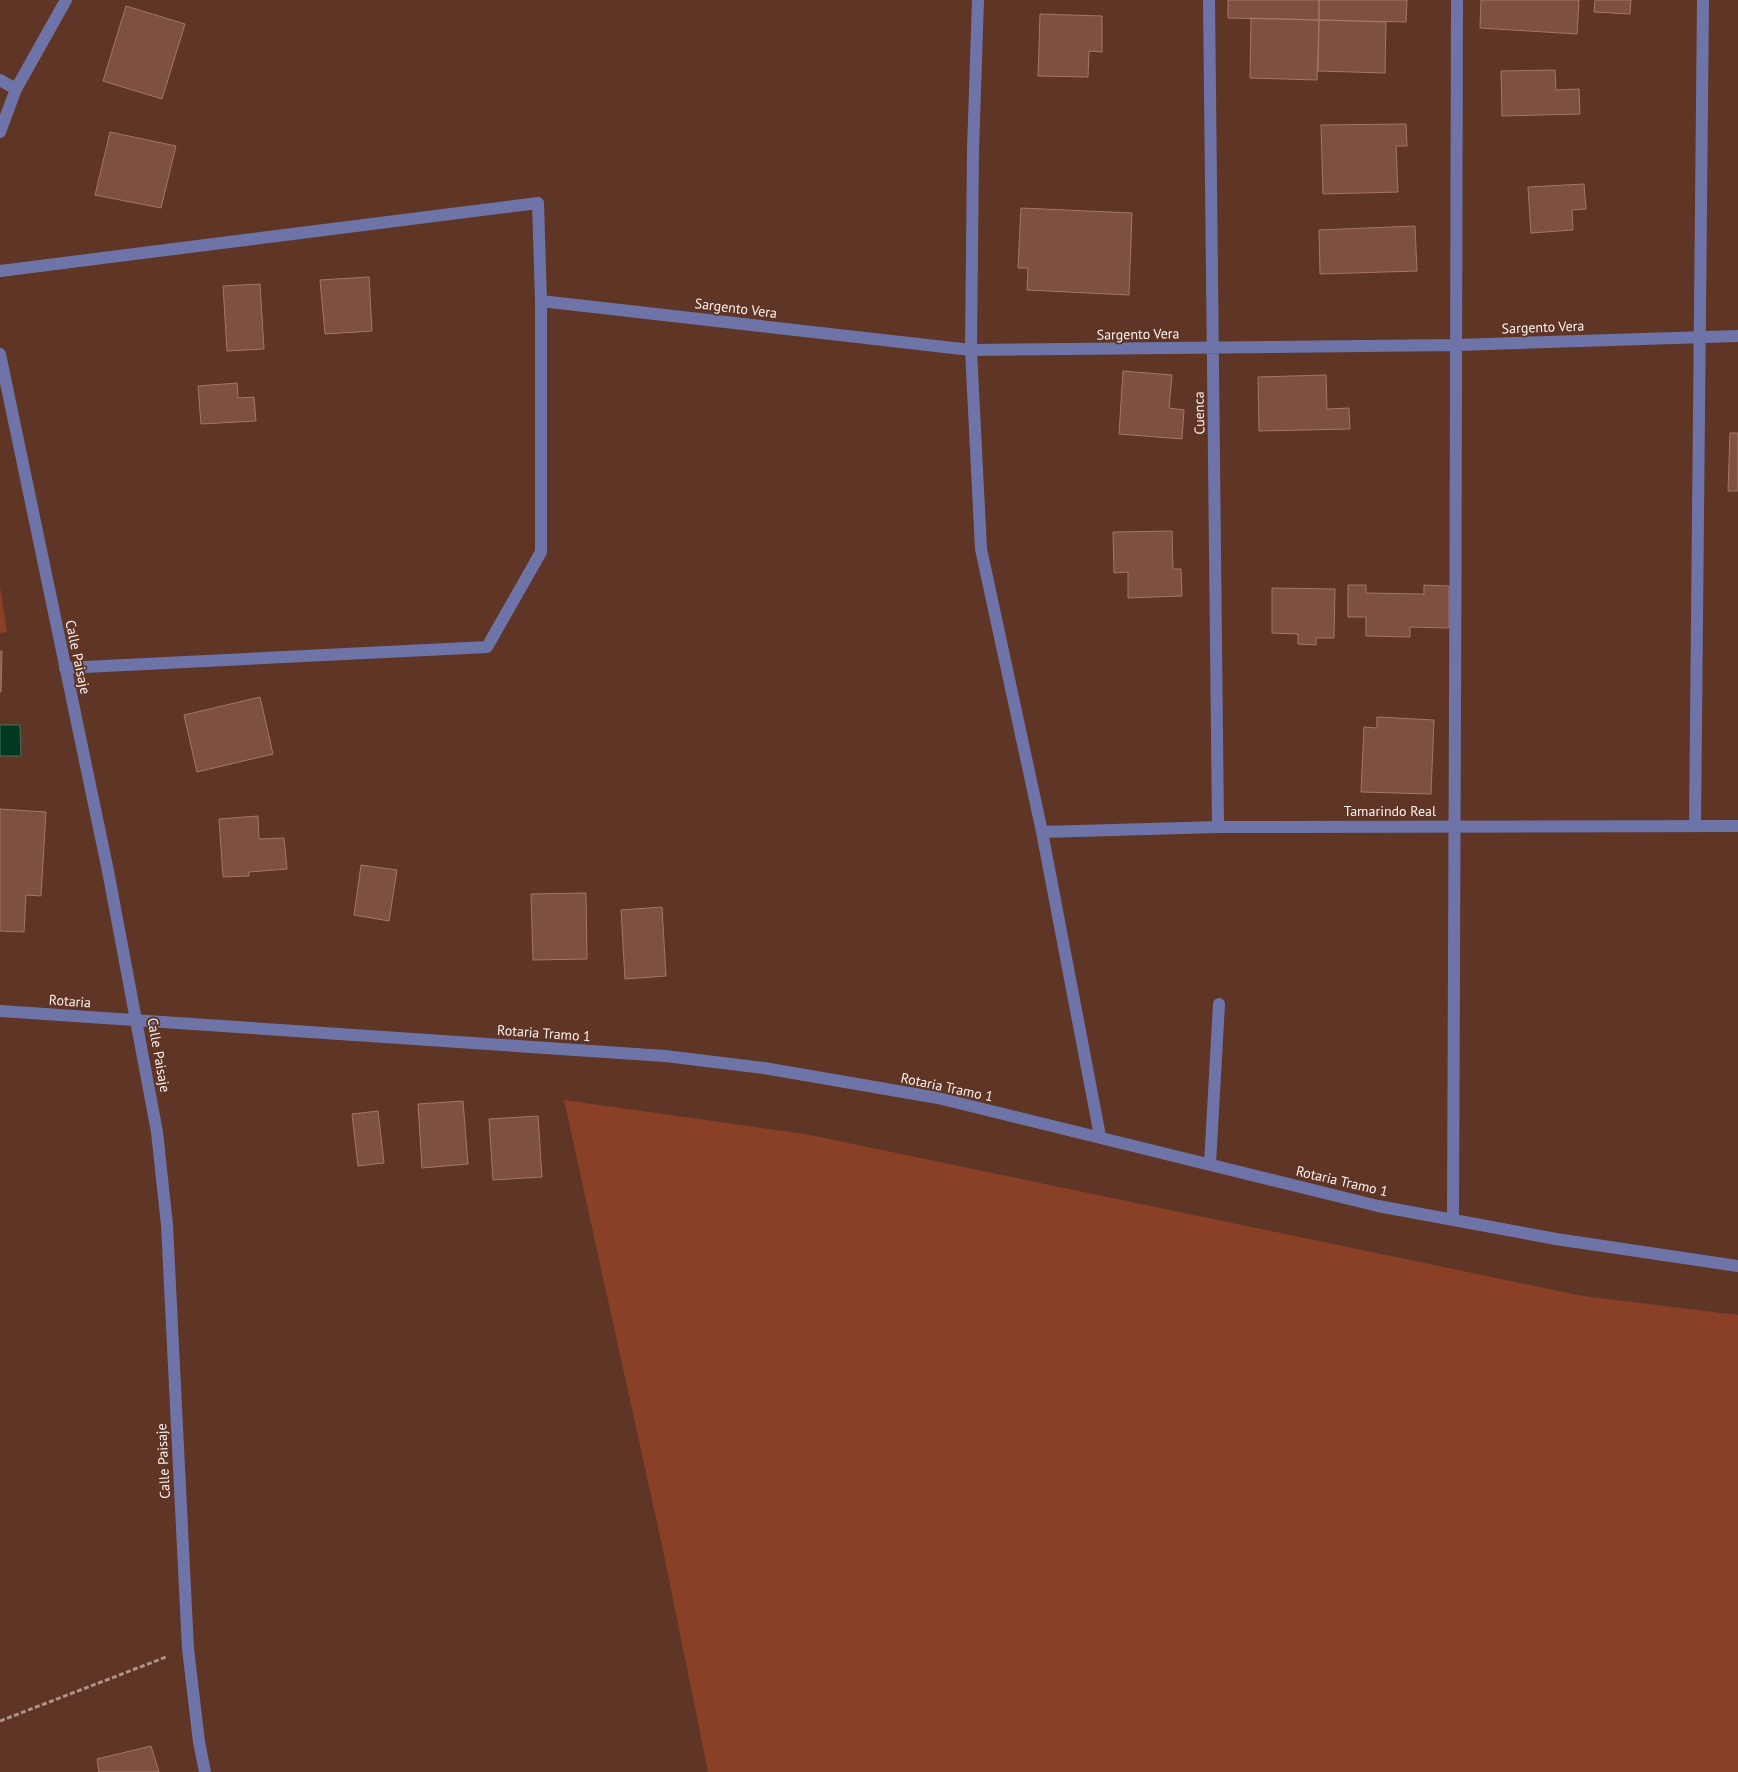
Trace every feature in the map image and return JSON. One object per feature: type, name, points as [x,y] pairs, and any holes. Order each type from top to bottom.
[{"type":"street","points":[[0,132],[16,89],[66,0]]},
{"type":"street","points":[[978,0],[973,150],[972,350],[981,549],[1042,832],[1100,1136]]},
{"type":"street","name":"Cuenca","points":[[1210,0],[1218,826]]},
{"type":"street","points":[[1453,1220],[1453,826],[1458,345],[1456,0]]},
{"type":"street","points":[[1695,826],[1704,0]]},
{"type":"street","points":[[0,80],[16,89]]},
{"type":"street","points":[[0,271],[538,203],[541,301],[540,552],[487,647],[65,668]]},
{"type":"street","name":"Sargento Vera","points":[[541,301],[972,350],[1458,345],[1738,336]]},
{"type":"street","name":"Calle Paisaje","points":[[0,354],[138,1021],[157,1132],[167,1225],[188,1649],[199,1742],[205,1772]]},
{"type":"street","name":"Tamarindo Real","points":[[1042,832],[1218,826],[1738,826]]},
{"type":"street","points":[[1210,1164],[1218,1004]]},
{"type":"street","name":"Rotaria","points":[[0,1011],[138,1021]]},
{"type":"street","name":"Rotaria Tramo 1","points":[[138,1021],[665,1056],[764,1068],[938,1098],[1100,1136],[1378,1206],[1556,1239],[1738,1266]]},
{"type":"path","points":[[0,1721],[188,1649]]},
{"type":"shaded area","points":[[0,586],[7,632],[0,633]]},
{"type":"shaded area","points":[[0,725],[20,725],[21,756],[0,756]]},
{"type":"shaded area","points":[[564,1100],[805,1134],[1583,1296],[1738,1315],[1738,1772],[708,1772],[663,1550]]},
{"type":"building","points":[[1228,0],[1319,0],[1319,20],[1228,18]]},
{"type":"building","points":[[1319,0],[1407,0],[1406,22],[1319,20]]},
{"type":"building","points":[[1481,0],[1579,0],[1577,34],[1480,28]]},
{"type":"building","points":[[1595,0],[1631,0],[1630,14],[1594,12]]},
{"type":"building","points":[[126,6],[185,24],[162,99],[103,81]]},
{"type":"building","points":[[1040,14],[1102,16],[1102,52],[1089,51],[1088,77],[1038,76]]},
{"type":"building","points":[[1251,18],[1319,20],[1317,80],[1250,78]]},
{"type":"building","points":[[1319,20],[1386,22],[1385,73],[1318,71]]},
{"type":"building","points":[[1555,70],[1556,90],[1579,89],[1580,114],[1502,116],[1501,71]]},
{"type":"building","points":[[1406,124],[1407,146],[1396,146],[1398,192],[1323,194],[1321,125]]},
{"type":"building","points":[[110,132],[176,146],[161,208],[95,195]]},
{"type":"building","points":[[1584,184],[1586,209],[1572,210],[1573,230],[1531,233],[1528,187]]},
{"type":"building","points":[[1021,208],[1132,213],[1129,295],[1027,290],[1028,268],[1018,268]]},
{"type":"building","points":[[1415,226],[1417,271],[1320,274],[1319,230]]},
{"type":"building","points":[[369,277],[372,331],[325,334],[320,280]]},
{"type":"building","points":[[260,284],[264,349],[227,351],[223,286]]},
{"type":"building","points":[[1123,371],[1172,375],[1169,408],[1184,410],[1182,439],[1119,434]]},
{"type":"building","points":[[1326,375],[1327,409],[1349,408],[1350,429],[1259,431],[1258,377]]},
{"type":"building","points":[[237,383],[238,398],[254,397],[256,421],[201,424],[198,386]]},
{"type":"building","points":[[1730,433],[1738,433],[1738,491],[1728,491]]},
{"type":"building","points":[[1172,531],[1173,569],[1181,569],[1182,596],[1128,598],[1128,572],[1114,573],[1113,532]]},
{"type":"building","points":[[1348,585],[1366,585],[1366,593],[1424,594],[1424,585],[1449,586],[1449,628],[1410,627],[1410,637],[1366,636],[1366,617],[1348,617]]},
{"type":"building","points":[[1272,588],[1335,589],[1334,638],[1316,638],[1316,645],[1298,644],[1298,634],[1272,633]]},
{"type":"building","points":[[0,651],[2,651],[1,692],[0,692]]},
{"type":"building","points":[[260,697],[273,754],[197,772],[184,715]]},
{"type":"building","points":[[1377,717],[1434,720],[1431,794],[1361,792],[1364,727],[1377,728]]},
{"type":"building","points":[[0,809],[46,812],[41,896],[26,895],[24,932],[0,931]]},
{"type":"building","points":[[258,816],[259,839],[284,838],[287,869],[249,872],[249,876],[223,877],[219,819]]},
{"type":"building","points":[[361,865],[397,870],[389,921],[354,915]]},
{"type":"building","points":[[586,893],[587,959],[533,960],[531,894]]},
{"type":"building","points":[[662,907],[666,976],[625,979],[621,910]]},
{"type":"building","points":[[463,1101],[468,1164],[422,1168],[418,1104]]},
{"type":"building","points":[[378,1111],[384,1163],[358,1166],[352,1114]]},
{"type":"building","points":[[538,1116],[542,1177],[493,1180],[489,1119]]},
{"type":"building","points":[[151,1746],[159,1772],[99,1772],[97,1759]]}]
